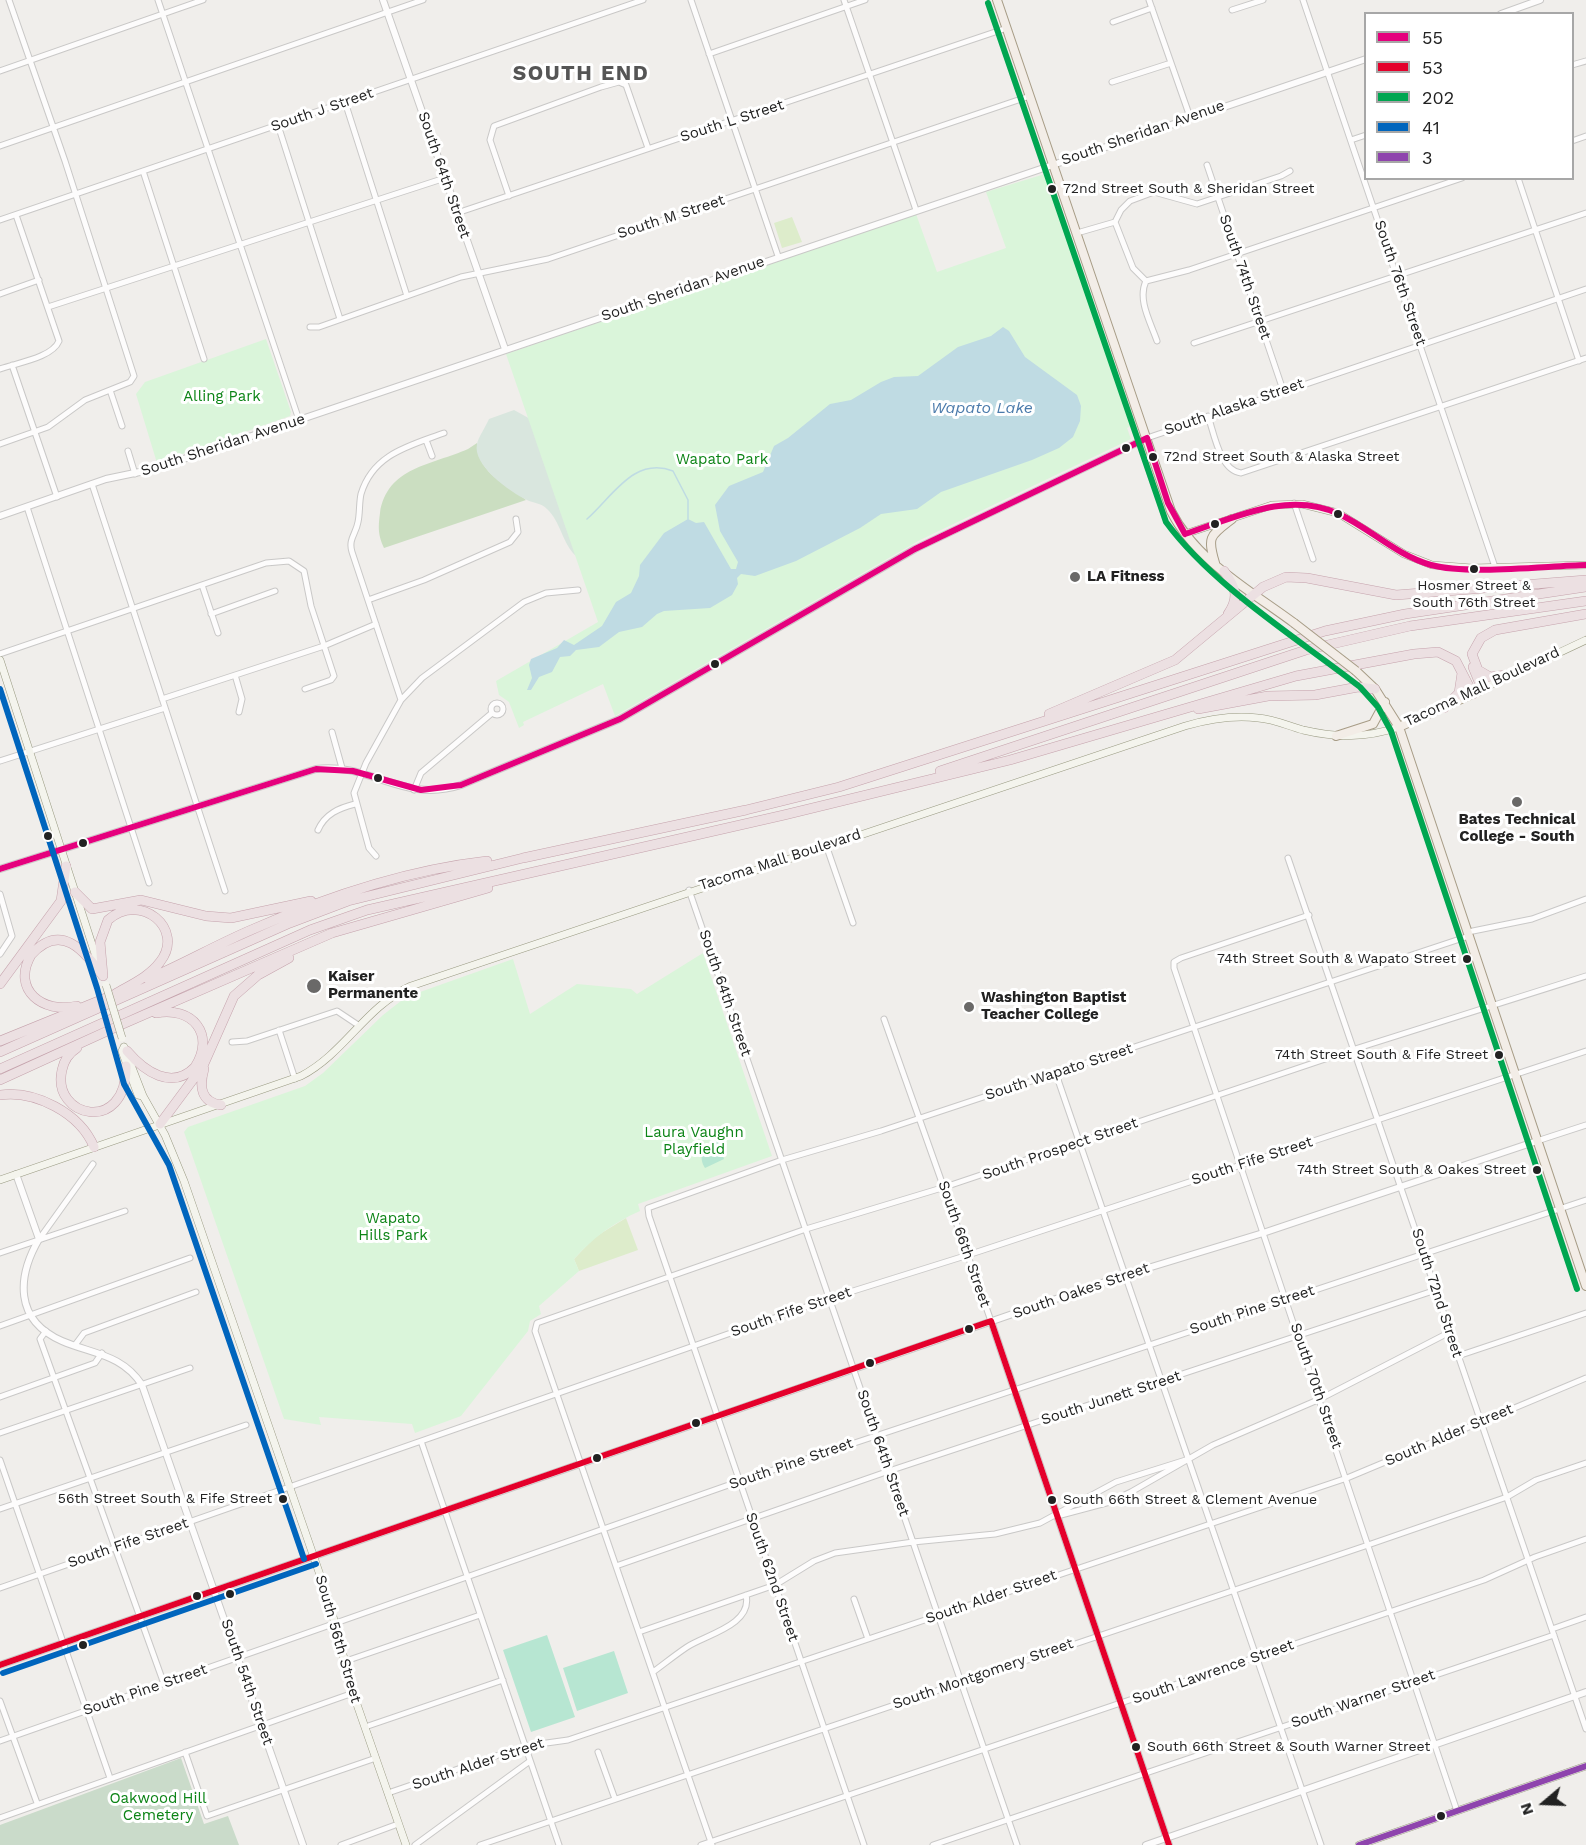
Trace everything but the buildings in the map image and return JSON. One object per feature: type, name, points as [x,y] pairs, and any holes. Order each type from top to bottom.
[{"type":"highway","points":[[1214,629],[1232,609],[1236,600],[1235,588],[1224,571]]},
{"type":"highway","points":[[988,741],[1164,665],[1189,651],[1272,582],[1295,576],[1396,595],[1465,592],[1586,580]]},
{"type":"highway","points":[[0,1052],[322,910],[385,891],[783,801],[885,773],[988,741],[1207,667],[1325,631],[1405,615],[1586,586]]},
{"type":"highway","points":[[843,800],[957,766],[1306,650],[1410,626],[1586,601]]},
{"type":"highway","points":[[1482,689],[1474,674],[1472,654],[1481,638],[1495,630],[1586,614]]},
{"type":"highway","points":[[0,1069],[336,920],[406,901],[1010,760],[1248,688],[1296,676],[1431,652],[1447,654],[1454,659],[1473,694]]},
{"type":"highway","points":[[1472,654],[1481,674],[1494,677],[1514,674]]},
{"type":"highway","points":[[1444,708],[1460,690],[1463,680],[1460,668]]},
{"type":"highway","points":[[1128,726],[1242,700],[1325,693],[1358,687],[1375,688]]},
{"type":"highway","points":[[0,1080],[325,936],[392,914],[640,848]]},
{"type":"highway","points":[[75,892],[92,909],[141,900],[195,914],[224,918],[249,916],[456,864],[523,858]]},
{"type":"highway","points":[[0,984],[61,901],[66,866]]},
{"type":"highway","points":[[0,1041],[110,996],[249,931],[345,893]]},
{"type":"highway","points":[[129,909],[144,910],[157,918],[167,940],[163,958],[146,975],[110,996],[65,1008],[45,1005],[29,991],[25,970],[28,959],[37,948],[62,940],[79,947],[105,981],[100,942],[108,920],[129,909]]},
{"type":"highway","points":[[221,1105],[210,1102],[202,1089],[202,1076],[227,1007],[234,996],[249,981],[292,957],[392,914]]},
{"type":"highway","points":[[125,1049],[151,1074],[172,1078],[185,1074],[195,1067],[203,1044],[197,1026],[185,1015],[159,1013],[128,1022]]},
{"type":"highway","points":[[116,1027],[69,1054],[61,1076],[65,1095],[73,1105],[86,1111],[109,1108],[123,1092],[126,1065]]},
{"type":"highway","points":[[160,1124],[167,1111],[197,1075],[214,1043]]},
{"type":"highway","points":[[0,1095],[29,1096],[53,1106],[83,1128],[94,1147]]},
{"type":"main road","points":[[997,0],[1168,503],[1185,534],[1215,564],[1375,688],[1398,727],[1586,1286]]},
{"type":"main road","points":[[1185,534],[1272,506],[1294,503],[1338,513],[1404,554],[1424,563],[1446,567],[1586,565]]},
{"type":"main road","points":[[1215,564],[1209,544],[1211,537],[1232,519]]},
{"type":"main road","name":"Tacoma Mall Boulevard","points":[[0,1179],[295,1079],[328,1059],[378,1005],[411,986],[689,890],[1211,720],[1258,717],[1335,736],[1371,736],[1444,708],[1586,640]]},
{"type":"main road","name":"South 56th Street","points":[[0,660],[125,1049],[143,1096],[160,1124],[184,1181],[290,1487],[335,1624],[343,1662],[353,1693],[406,1845]]},
{"type":"main road","points":[[1335,736],[1370,726],[1378,718],[1385,702]]},
{"type":"main road","name":"South 56th Street","points":[[125,1049],[122,1051],[126,1065],[138,1095],[143,1096]]},
{"type":"main road","points":[[1359,1845],[1586,1766]]},
{"type":"street","points":[[0,444],[56,423],[85,399],[133,379],[133,368],[9,0]]},
{"type":"street","points":[[158,0],[210,148],[299,420]]},
{"type":"street","points":[[0,71],[202,0]]},
{"type":"street","name":"South 64th Street","points":[[383,0],[505,349]]},
{"type":"street","points":[[0,146],[423,0]]},
{"type":"street","name":"South J Street","points":[[0,220],[643,0]]},
{"type":"street","points":[[691,0],[778,256]]},
{"type":"street","points":[[710,54],[845,3],[866,0]]},
{"type":"street","points":[[1149,0],[1190,117]]},
{"type":"street","points":[[1232,10],[1263,0]]},
{"type":"street","name":"South 76th Street","points":[[1304,0],[1495,567]]},
{"type":"street","points":[[1507,12],[1540,0]]},
{"type":"street","points":[[845,3],[916,210]]},
{"type":"street","points":[[1113,22],[1152,8]]},
{"type":"street","name":"South L Street","points":[[457,213],[1007,28]]},
{"type":"street","name":"South Sheridan Avenue","points":[[0,516],[92,483],[135,474],[299,420],[1364,59]]},
{"type":"street","points":[[1112,82],[1171,63]]},
{"type":"street","points":[[509,196],[491,145],[492,130],[502,122],[601,87],[619,82],[626,85],[648,148]]},
{"type":"street","name":"South M Street","points":[[310,327],[478,273],[548,259],[1030,96]]},
{"type":"street","points":[[345,102],[407,296]]},
{"type":"street","points":[[278,125],[340,319]]},
{"type":"street","points":[[1350,140],[1364,135]]},
{"type":"street","name":"South 74th Street","points":[[1207,165],[1283,390]]},
{"type":"street","points":[[143,171],[204,359]]},
{"type":"street","points":[[1077,233],[1115,222],[1130,201],[1154,192],[1161,192],[1197,204],[1290,171]]},
{"type":"street","points":[[48,307],[445,178]]},
{"type":"street","points":[[1146,281],[1162,279],[1456,180]]},
{"type":"street","points":[[1519,180],[1579,360]]},
{"type":"street","points":[[1194,343],[1586,213]]},
{"type":"street","points":[[0,369],[56,347],[58,336],[16,215]]},
{"type":"street","points":[[1115,222],[1133,268],[1146,281]]},
{"type":"street","points":[[0,294],[39,280]]},
{"type":"street","points":[[1146,281],[1143,288],[1143,300],[1157,341]]},
{"type":"street","name":"South Alaska Street","points":[[0,869],[303,772],[342,768],[414,790],[438,790],[461,785],[620,719],[915,549],[1147,438],[1586,289]]},
{"type":"street","points":[[1208,416],[1225,460],[1234,472],[1245,472],[1586,358]]},
{"type":"street","points":[[12,365],[57,497]]},
{"type":"street","points":[[110,390],[122,426]]},
{"type":"street","points":[[401,700],[352,552],[351,537],[358,523],[361,497],[370,475],[394,452],[444,434]]},
{"type":"street","points":[[426,440],[432,456]]},
{"type":"street","points":[[128,451],[135,474]]},
{"type":"street","points":[[92,483],[225,891]]},
{"type":"street","points":[[1294,503],[1313,559]]},
{"type":"street","points":[[27,507],[149,883]]},
{"type":"street","points":[[368,600],[437,575],[508,543],[518,532],[516,519]]},
{"type":"street","points":[[0,654],[269,562],[286,560],[297,564],[307,578],[310,601],[333,678],[305,689]]},
{"type":"street","points":[[202,585],[218,633]]},
{"type":"street","points":[[376,856],[370,850],[355,804],[354,791],[401,700],[427,674],[524,602],[546,593],[578,590]]},
{"type":"street","points":[[211,614],[275,591]]},
{"type":"street","points":[[162,699],[324,646],[376,624]]},
{"type":"street","points":[[235,675],[242,699],[239,712]]},
{"type":"street","points":[[0,761],[165,708]]},
{"type":"street","points":[[414,790],[421,773],[492,713]]},
{"type":"street","points":[[332,732],[342,768]]},
{"type":"street","points":[[318,830],[325,819],[339,808],[355,804]]},
{"type":"street","points":[[826,845],[853,923]]},
{"type":"street","name":"South 72nd Street","points":[[1288,858],[1310,915],[1586,1728]]},
{"type":"street","name":"South 64th Street","points":[[689,890],[1017,1845]]},
{"type":"street","points":[[0,894],[12,931],[11,939],[0,954]]},
{"type":"street","name":"South Wapato Street","points":[[648,1208],[782,1160],[1056,1074],[1468,934],[1532,919],[1586,899]]},
{"type":"street","name":"South 70th Street","points":[[1310,915],[1174,962],[1457,1811]]},
{"type":"street","name":"South Prospect Street","points":[[557,1393],[535,1331],[535,1325],[544,1319],[806,1229],[945,1187],[1355,1049],[1586,976]]},
{"type":"street","points":[[232,1042],[245,1042],[338,1011],[358,1025]]},
{"type":"street","name":"South 66th Street","points":[[884,1018],[945,1187],[1168,1842]]},
{"type":"street","points":[[279,1030],[295,1079]]},
{"type":"street","name":"South Fife Street","points":[[0,1588],[829,1299],[1586,1051]]},
{"type":"street","points":[[1056,1074],[1321,1845]]},
{"type":"street","name":"South Oakes Street","points":[[0,1665],[1125,1275],[1263,1233],[1586,1125]]},
{"type":"street","points":[[93,1164],[28,1258],[23,1278],[25,1299],[31,1315],[46,1331],[122,1363],[142,1384]]},
{"type":"street","points":[[16,1174],[39,1239]]},
{"type":"street","name":"South Pine Street","points":[[0,1741],[740,1481],[1014,1388],[1586,1200]]},
{"type":"street","name":"South 62nd Street","points":[[648,1208],[669,1276],[864,1845]]},
{"type":"street","points":[[0,1253],[125,1211]]},
{"type":"street","points":[[0,1326],[190,1258]]},
{"type":"street","name":"South Junett Street","points":[[616,1566],[1026,1425],[1436,1290]]},
{"type":"street","points":[[75,1345],[84,1333],[196,1292]]},
{"type":"street","points":[[1458,1356],[1586,1313]]},
{"type":"street","points":[[46,1331],[40,1339],[164,1684]]},
{"type":"street","points":[[1057,1515],[1110,1502],[1213,1445],[1320,1399],[1450,1332]]},
{"type":"street","points":[[0,1396],[95,1363],[102,1353]]},
{"type":"street","points":[[0,1433],[190,1368]]},
{"type":"street","name":"South Alder Street","points":[[388,1793],[525,1746],[568,1740],[1347,1478],[1586,1378]]},
{"type":"street","name":"South 54th Street","points":[[142,1384],[303,1845]]},
{"type":"street","points":[[557,1393],[712,1843]]},
{"type":"street","points":[[0,1509],[246,1425]]},
{"type":"street","points":[[421,1441],[559,1845]]},
{"type":"street","points":[[639,1632],[775,1585],[828,1555],[913,1542],[995,1534],[1040,1523],[1116,1482],[1189,1459]]},
{"type":"street","points":[[0,1460],[110,1778]]},
{"type":"street","name":"South Montgomery Street","points":[[480,1845],[1507,1497],[1536,1480],[1586,1463]]},
{"type":"street","name":"South Lawrence Street","points":[[701,1845],[1484,1580],[1586,1539]]},
{"type":"street","points":[[653,1672],[687,1647],[735,1621],[746,1606],[746,1595]]},
{"type":"street","points":[[854,1599],[868,1639]]},
{"type":"street","points":[[343,1662],[480,1615]]},
{"type":"street","name":"South Warner Street","points":[[933,1845],[1414,1682],[1553,1632],[1586,1617]]},
{"type":"street","points":[[365,1727],[503,1680]]},
{"type":"street","points":[[1146,1845],[1168,1842],[1303,1791],[1586,1692]]},
{"type":"street","points":[[0,1818],[353,1693]]},
{"type":"street","points":[[0,1701],[37,1803]]},
{"type":"street","points":[[185,1752],[207,1816],[376,1758]]},
{"type":"street","points":[[598,1752],[615,1799]]},
{"type":"street","points":[[415,1845],[530,1761]]},
{"type":"street","points":[[340,1845],[398,1824]]},
{"type":"green space","name":"Wapato Park","points":[[1048,173],[1134,425],[1127,428],[1131,439],[920,540],[615,716],[603,684],[523,722],[524,725],[519,728],[509,702],[499,695],[496,681],[598,622],[506,354],[916,214],[937,272],[1006,248],[986,192]]},
{"type":"green space","points":[[792,217],[802,242],[782,248],[774,223]]},
{"type":"green space","name":"Alling Park","points":[[266,339],[291,412],[290,416],[157,463],[136,394],[145,382]]},
{"type":"green space","points":[[477,443],[479,455],[488,471],[526,500],[384,548],[379,531],[380,513],[384,498],[392,486],[413,470],[468,449]]},
{"type":"green space","name":"Wapato Hills Park","points":[[703,953],[772,1156],[638,1204],[640,1211],[621,1220],[597,1237],[574,1259],[579,1271],[539,1306],[541,1314],[530,1321],[528,1331],[461,1416],[415,1433],[412,1424],[319,1417],[321,1425],[284,1419],[184,1132],[188,1127],[305,1086],[323,1073],[383,1015],[406,997],[513,959],[530,1014],[577,984],[631,989],[637,994]]},
{"type":"green space","points":[[718,1141],[724,1159],[705,1168],[702,1159],[703,1150],[709,1144]]},
{"type":"green space","points":[[626,1218],[638,1250],[579,1271],[574,1259],[595,1237]]},
{"type":"green space","points":[[547,1635],[575,1717],[531,1732],[503,1650]]},
{"type":"green space","points":[[614,1651],[628,1693],[577,1711],[563,1668]]},
{"type":"green space","name":"Oakwood Hill Cemetery","points":[[181,1758],[204,1824],[228,1816],[239,1845],[0,1845],[0,1825]]},
{"type":"shaded area","points":[[514,410],[534,421],[574,532],[576,556],[547,509],[511,491],[486,469],[480,460],[477,444],[489,419]]},
{"type":"water","name":"Wapato Lake","points":[[1003,327],[1009,331],[1025,357],[1077,395],[1081,406],[1080,421],[1073,437],[1059,448],[1032,460],[941,492],[917,509],[881,514],[860,528],[796,561],[755,576],[741,574],[737,578],[738,584],[732,595],[710,608],[664,611],[642,627],[619,632],[599,647],[576,650],[570,656],[560,657],[552,672],[539,677],[531,690],[527,690],[532,678],[529,665],[531,659],[557,648],[564,640],[574,645],[602,626],[616,602],[631,593],[639,576],[640,565],[664,533],[688,519],[696,523],[704,522],[731,569],[736,569],[738,562],[720,531],[715,505],[729,486],[763,472],[774,446],[788,438],[830,404],[851,400],[894,377],[918,376],[958,347],[991,336]]},
{"type":"waterway","points":[[587,519],[625,481],[647,469],[659,468],[673,471],[688,500],[688,519]]},
{"type":"transit line","name":"202","points":[[988,3],[1166,522],[1185,545],[1231,589],[1360,687],[1378,707],[1391,731],[1577,1289]]},
{"type":"transit line","name":"55","points":[[1147,438],[1168,503],[1185,534]]},
{"type":"transit line","name":"55","points":[[0,869],[316,769],[353,771],[421,790],[461,785],[620,719],[915,549],[1147,438]]},
{"type":"transit line","name":"55","points":[[1185,534],[1261,509],[1300,505],[1320,507],[1339,514],[1406,555],[1431,565],[1485,570],[1586,565]]},
{"type":"transit line","name":"41","points":[[0,689],[97,988],[124,1084],[169,1165],[304,1559]]},
{"type":"transit line","name":"53","points":[[991,1321],[1169,1845]]},
{"type":"transit line","name":"53","points":[[0,1665],[991,1321]]},
{"type":"transit line","name":"41","points":[[3,1673],[316,1564]]},
{"type":"transit line","name":"3","points":[[1359,1845],[1586,1766]]},
{"type":"place","name":"72nd Street South & Sheridan Street","points":[[1052,189]]},
{"type":"place","name":"72nd Street South & Alaska Street","points":[[1153,457]]},
{"type":"place","name":"Hosmer Street & South 76th Street","points":[[1474,569]]},
{"type":"place","name":"LA Fitness","points":[[1075,577]]},
{"type":"place","name":"Bates Technical College - South","points":[[1517,802]]},
{"type":"place","name":"74th Street South & Wapato Street","points":[[1467,959]]},
{"type":"place","name":"Kaiser Permanente","points":[[314,986]]},
{"type":"place","name":"Washington Baptist Teacher College","points":[[969,1007]]},
{"type":"place","name":"74th Street South & Fife Street","points":[[1499,1055]]},
{"type":"place","name":"74th Street South & Oakes Street","points":[[1537,1170]]},
{"type":"place","name":"56th Street South & Fife Street","points":[[283,1499]]},
{"type":"place","name":"South 66th Street & Clement Avenue","points":[[1052,1500]]},
{"type":"place","name":"South 66th Street & South Warner Street","points":[[1136,1747]]},
{"type":"district","name":"SOUTH END","points":[[581,74]]},
{"type":"park label","name":"Laura Vaughn Playfield","points":[[694,1142]]}]
